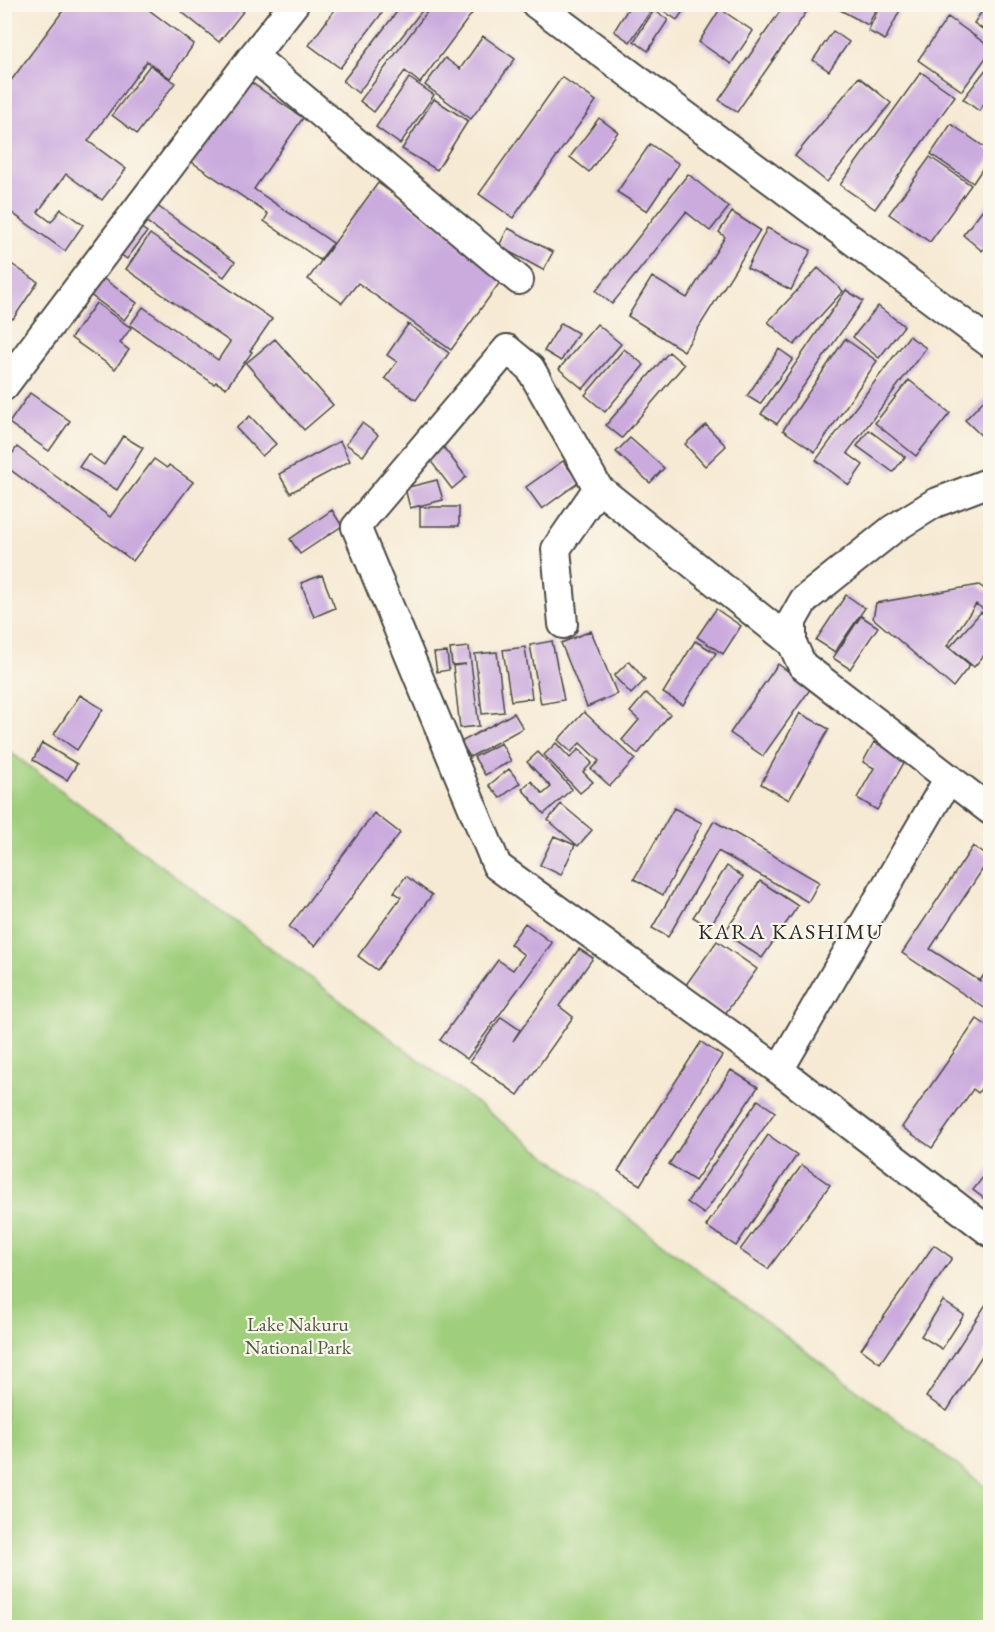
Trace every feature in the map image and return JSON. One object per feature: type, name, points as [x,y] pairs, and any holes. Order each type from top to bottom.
[{"type":"street","points":[[4,386],[294,4]]},
{"type":"street","points":[[536,4],[990,343]]},
{"type":"street","points":[[253,56],[519,279]]},
{"type":"street","points":[[792,643],[598,488],[530,368],[507,349],[356,527],[497,866],[778,1070],[990,1232]]},
{"type":"street","points":[[990,482],[935,503],[893,530],[804,600],[792,621],[792,643],[802,665],[990,810]]},
{"type":"street","points":[[563,624],[556,549],[598,488]]},
{"type":"street","points":[[778,1070],[949,778]]},
{"type":"green space","name":"Lake Nakuru National Park","points":[[5,748],[990,1490],[990,1627],[5,1627]]},
{"type":"building","points":[[68,4],[141,4],[194,44],[170,78],[147,61],[88,141],[126,169],[102,200],[66,174],[38,212],[51,222],[61,209],[83,225],[65,251],[4,207],[4,90]]},
{"type":"building","points":[[172,4],[249,4],[219,42]]},
{"type":"building","points":[[339,4],[389,4],[340,68],[309,45]]},
{"type":"building","points":[[403,4],[427,4],[358,93],[343,81]]},
{"type":"building","points":[[433,4],[479,4],[420,83],[405,71],[374,112],[360,101]]},
{"type":"building","points":[[631,4],[652,4],[654,6],[630,42],[614,31]]},
{"type":"building","points":[[660,4],[688,4],[677,20],[658,7]]},
{"type":"building","points":[[785,4],[812,4],[737,112],[719,100]]},
{"type":"building","points":[[829,4],[879,4],[868,25]]},
{"type":"building","points":[[881,4],[903,4],[885,40],[868,31]]},
{"type":"building","points":[[987,4],[990,4],[990,34],[974,23]]},
{"type":"building","points":[[720,9],[753,31],[731,64],[699,42]]},
{"type":"building","points":[[654,10],[668,20],[648,51],[634,41]]},
{"type":"building","points":[[948,17],[990,47],[990,52],[962,91],[918,60]]},
{"type":"building","points":[[833,31],[849,42],[829,71],[813,60]]},
{"type":"building","points":[[483,36],[515,59],[471,119],[425,85],[445,58],[460,69]]},
{"type":"building","points":[[990,64],[990,96],[979,111],[963,99]]},
{"type":"building","points":[[150,65],[175,83],[137,134],[112,115]]},
{"type":"building","points":[[921,72],[955,96],[875,209],[840,185]]},
{"type":"building","points":[[562,77],[596,101],[513,218],[479,194]]},
{"type":"building","points":[[859,77],[891,103],[827,182],[795,156]]},
{"type":"building","points":[[409,78],[434,95],[400,144],[376,127]]},
{"type":"building","points":[[246,79],[303,118],[254,189],[333,243],[320,260],[264,221],[268,214],[189,160]]},
{"type":"building","points":[[434,99],[468,121],[437,170],[402,149]]},
{"type":"building","points":[[599,118],[618,132],[589,172],[570,157]]},
{"type":"building","points":[[951,124],[990,151],[990,157],[973,183],[931,154]]},
{"type":"building","points":[[650,144],[679,164],[647,211],[617,192]]},
{"type":"building","points":[[930,157],[971,185],[930,242],[889,214]]},
{"type":"building","points":[[688,174],[729,207],[710,231],[686,212],[612,304],[596,291]]},
{"type":"building","points":[[378,183],[506,274],[451,350],[358,283],[342,303],[308,279]]},
{"type":"building","points":[[990,200],[990,240],[982,251],[963,235]]},
{"type":"building","points":[[156,205],[235,262],[224,277],[144,220]]},
{"type":"building","points":[[732,212],[760,230],[684,351],[628,316],[652,277],[687,298],[725,237],[719,232]]},
{"type":"building","points":[[134,223],[147,232],[127,259],[114,250]]},
{"type":"building","points":[[508,228],[553,252],[543,270],[499,246]]},
{"type":"building","points":[[767,228],[811,250],[791,290],[747,268]]},
{"type":"building","points":[[150,234],[272,319],[226,388],[216,382],[214,384],[130,325],[143,307],[218,360],[230,342],[126,269]]},
{"type":"building","points":[[4,259],[38,282],[13,319],[4,314]]},
{"type":"building","points":[[818,268],[843,291],[794,345],[768,322]]},
{"type":"building","points":[[97,274],[137,303],[124,320],[85,291]]},
{"type":"building","points":[[846,290],[863,301],[777,424],[761,414]]},
{"type":"building","points":[[96,303],[131,328],[120,343],[129,350],[115,369],[71,338]]},
{"type":"building","points":[[878,306],[904,326],[879,358],[853,337]]},
{"type":"building","points":[[561,323],[578,333],[561,361],[544,351]]},
{"type":"building","points":[[408,324],[449,353],[416,400],[385,378],[397,362],[387,355]]},
{"type":"building","points":[[597,324],[621,344],[583,389],[559,369]]},
{"type":"building","points":[[909,336],[926,348],[847,453],[863,465],[849,485],[816,460]]},
{"type":"building","points":[[275,339],[333,405],[304,430],[246,363]]},
{"type":"building","points":[[845,339],[877,361],[815,452],[783,430]]},
{"type":"building","points":[[624,349],[644,365],[605,412],[585,395]]},
{"type":"building","points":[[779,349],[793,359],[760,404],[747,396]]},
{"type":"building","points":[[669,352],[684,365],[622,438],[606,425]]},
{"type":"building","points":[[909,380],[950,413],[916,456],[875,423]]},
{"type":"building","points":[[30,393],[70,421],[49,451],[9,423]]},
{"type":"building","points":[[989,395],[990,397],[990,444],[965,420]]},
{"type":"building","points":[[250,416],[276,444],[262,456],[236,428]]},
{"type":"building","points":[[362,423],[378,435],[363,456],[346,444]]},
{"type":"building","points":[[706,425],[726,446],[705,466],[685,444]]},
{"type":"building","points":[[869,430],[905,457],[893,472],[857,446]]},
{"type":"building","points":[[123,436],[143,448],[117,490],[79,467],[88,454],[104,465]]},
{"type":"building","points":[[630,438],[664,468],[650,483],[616,452]]},
{"type":"building","points":[[438,440],[466,477],[452,489],[423,451]]},
{"type":"building","points":[[340,441],[350,461],[290,493],[279,474]]},
{"type":"building","points":[[17,447],[110,517],[154,459],[167,468],[169,465],[193,482],[133,561],[4,465]]},
{"type":"building","points":[[563,461],[579,482],[542,509],[526,487]]},
{"type":"building","points":[[437,480],[443,500],[410,508],[405,488]]},
{"type":"building","points":[[420,507],[459,507],[459,526],[420,526]]},
{"type":"building","points":[[332,510],[342,526],[300,554],[290,539]]},
{"type":"building","points":[[322,575],[335,608],[314,617],[301,583]]},
{"type":"building","points":[[979,585],[990,593],[990,614],[976,604],[947,646],[970,665],[953,687],[873,618],[876,603]]},
{"type":"building","points":[[846,595],[865,608],[835,652],[816,640]]},
{"type":"building","points":[[716,609],[741,626],[723,654],[697,637]]},
{"type":"building","points":[[981,612],[990,620],[990,648],[974,667],[950,647]]},
{"type":"building","points":[[861,616],[878,627],[850,669],[833,658]]},
{"type":"building","points":[[591,631],[617,694],[587,707],[561,643]]},
{"type":"building","points":[[552,641],[564,700],[541,704],[530,645]]},
{"type":"building","points":[[695,641],[716,653],[683,705],[663,693]]},
{"type":"building","points":[[469,647],[479,726],[460,728],[453,666],[466,664],[452,665],[450,649]]},
{"type":"building","points":[[525,647],[532,698],[511,701],[503,650]]},
{"type":"building","points":[[447,652],[449,670],[437,672],[434,653]]},
{"type":"building","points":[[497,652],[504,712],[482,714],[475,654]]},
{"type":"building","points":[[629,661],[645,680],[631,694],[614,676]]},
{"type":"building","points":[[778,664],[811,688],[763,756],[730,733]]},
{"type":"building","points":[[646,693],[670,714],[638,754],[622,740],[639,720],[630,712]]},
{"type":"building","points":[[80,695],[103,709],[77,750],[54,734]]},
{"type":"building","points":[[584,712],[635,759],[610,786],[591,769],[599,761],[580,743],[571,752],[558,740]]},
{"type":"building","points":[[514,713],[523,728],[470,757],[461,742]]},
{"type":"building","points":[[800,713],[829,729],[789,800],[761,784]]},
{"type":"building","points":[[874,742],[906,759],[877,810],[857,798],[874,768],[863,762]]},
{"type":"building","points":[[42,743],[77,764],[67,780],[33,760]]},
{"type":"building","points":[[501,743],[511,761],[485,775],[474,757]]},
{"type":"building","points":[[556,743],[570,758],[579,749],[592,763],[583,772],[593,782],[580,793],[544,755]]},
{"type":"building","points":[[538,752],[572,789],[544,814],[522,789],[531,781],[543,794],[551,787],[527,762]]},
{"type":"building","points":[[509,769],[520,783],[500,798],[489,785]]},
{"type":"building","points":[[561,804],[592,830],[578,846],[548,820]]},
{"type":"building","points":[[674,808],[702,823],[663,895],[634,879]]},
{"type":"building","points":[[374,813],[400,833],[315,946],[289,927]]},
{"type":"building","points":[[714,821],[819,882],[808,902],[718,851],[668,937],[652,928]]},
{"type":"building","points":[[554,836],[575,845],[561,875],[540,865]]},
{"type":"building","points":[[973,846],[990,858],[930,949],[980,981],[990,965],[990,1013],[902,953]]},
{"type":"building","points":[[727,866],[743,877],[709,927],[693,917]]},
{"type":"building","points":[[406,876],[432,895],[377,970],[358,956],[401,897],[394,892]]},
{"type":"building","points":[[760,881],[798,906],[762,958],[724,933]]},
{"type":"building","points":[[525,923],[552,943],[467,1059],[440,1040],[498,960],[513,970],[524,955],[510,944]]},
{"type":"building","points":[[717,941],[757,969],[725,1014],[685,986]]},
{"type":"building","points":[[579,949],[593,958],[559,1006],[573,1017],[518,1095],[470,1061],[501,1017],[520,1030],[513,1041]]},
{"type":"building","points":[[977,1019],[990,1028],[990,1076],[978,1093],[973,1089],[932,1148],[902,1127]]},
{"type":"building","points":[[701,1042],[722,1056],[640,1185],[618,1171]]},
{"type":"building","points":[[731,1070],[758,1087],[695,1181],[669,1164]]},
{"type":"building","points":[[758,1100],[775,1112],[704,1214],[687,1202]]},
{"type":"building","points":[[768,1135],[797,1155],[736,1246],[706,1226]]},
{"type":"building","points":[[802,1165],[830,1185],[768,1269],[740,1250]]},
{"type":"building","points":[[990,1168],[990,1203],[973,1190]]},
{"type":"building","points":[[934,1245],[952,1258],[880,1363],[861,1349]]},
{"type":"building","points":[[990,1298],[990,1343],[947,1411],[926,1397]]},
{"type":"building","points":[[943,1301],[964,1315],[942,1349],[921,1336]]},
{"type":"district","name":"KARA KASHIMU","points":[[791,931]]}]
